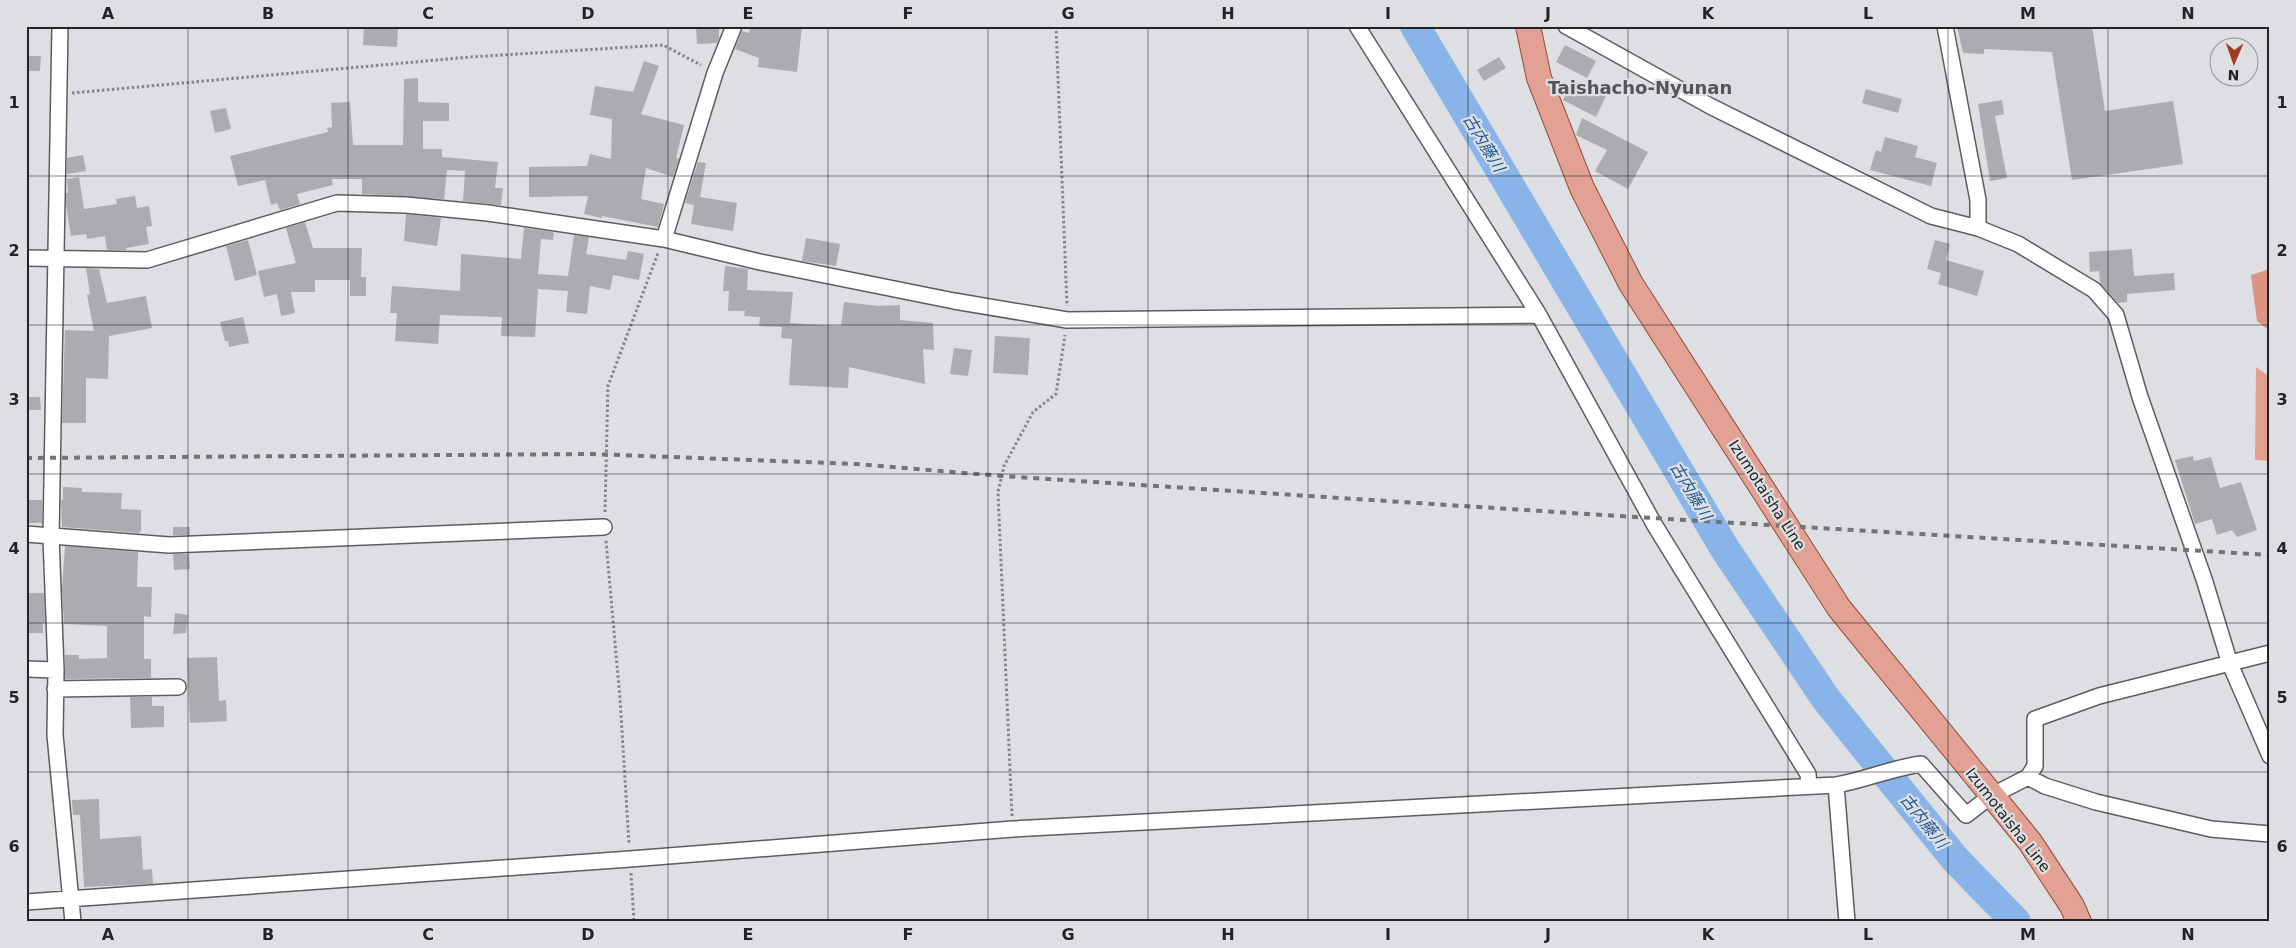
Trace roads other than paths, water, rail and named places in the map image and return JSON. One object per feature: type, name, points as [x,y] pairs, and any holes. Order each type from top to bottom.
[{"type":"main road","name":"Izumotaisha Line","points":[[1528,26],[1539,78],[1582,188],[1631,284],[1839,608],[2030,842],[2072,906],[2079,922]]},
{"type":"street","points":[[60,26],[51,537],[56,670],[55,735],[73,922]]},
{"type":"street","points":[[664,239],[715,73],[734,26]]},
{"type":"street","points":[[1357,26],[1539,315],[1654,524],[1808,774],[1809,786]]},
{"type":"street","points":[[1945,26],[1978,200],[1978,228]]},
{"type":"street","points":[[1570,27],[1710,106],[1931,216],[1978,228],[2018,244],[2094,290],[2116,315],[2140,397],[2204,579],[2230,664],[2270,756]]},
{"type":"street","points":[[26,258],[147,260],[337,204],[406,205],[488,213],[664,239],[760,262],[954,301],[1067,320],[1539,315]]},
{"type":"street","points":[[26,534],[169,545],[604,527]]},
{"type":"street","points":[[26,902],[630,859],[1013,829],[1836,785],[1857,782],[1906,766],[1920,764],[1966,815],[1991,796],[2028,778],[2035,766],[2036,719],[2099,696],[2270,653]]},
{"type":"street","points":[[26,669],[56,670]]},
{"type":"street","points":[[55,689],[178,687]]},
{"type":"street","points":[[2028,778],[2045,786],[2096,802],[2211,830],[2270,834]]},
{"type":"street","points":[[1836,785],[1847,922]]},
{"type":"waterway","name":"古内藤川","points":[[1415,26],[1725,549],[1826,699],[1955,859],[2016,922]]},
{"type":"railway","points":[[26,458],[592,454],[857,464],[1002,476],[1602,515],[2270,555]]},
{"type":"district","name":"Taishacho-Nyunan","points":[[1640,87]]}]
